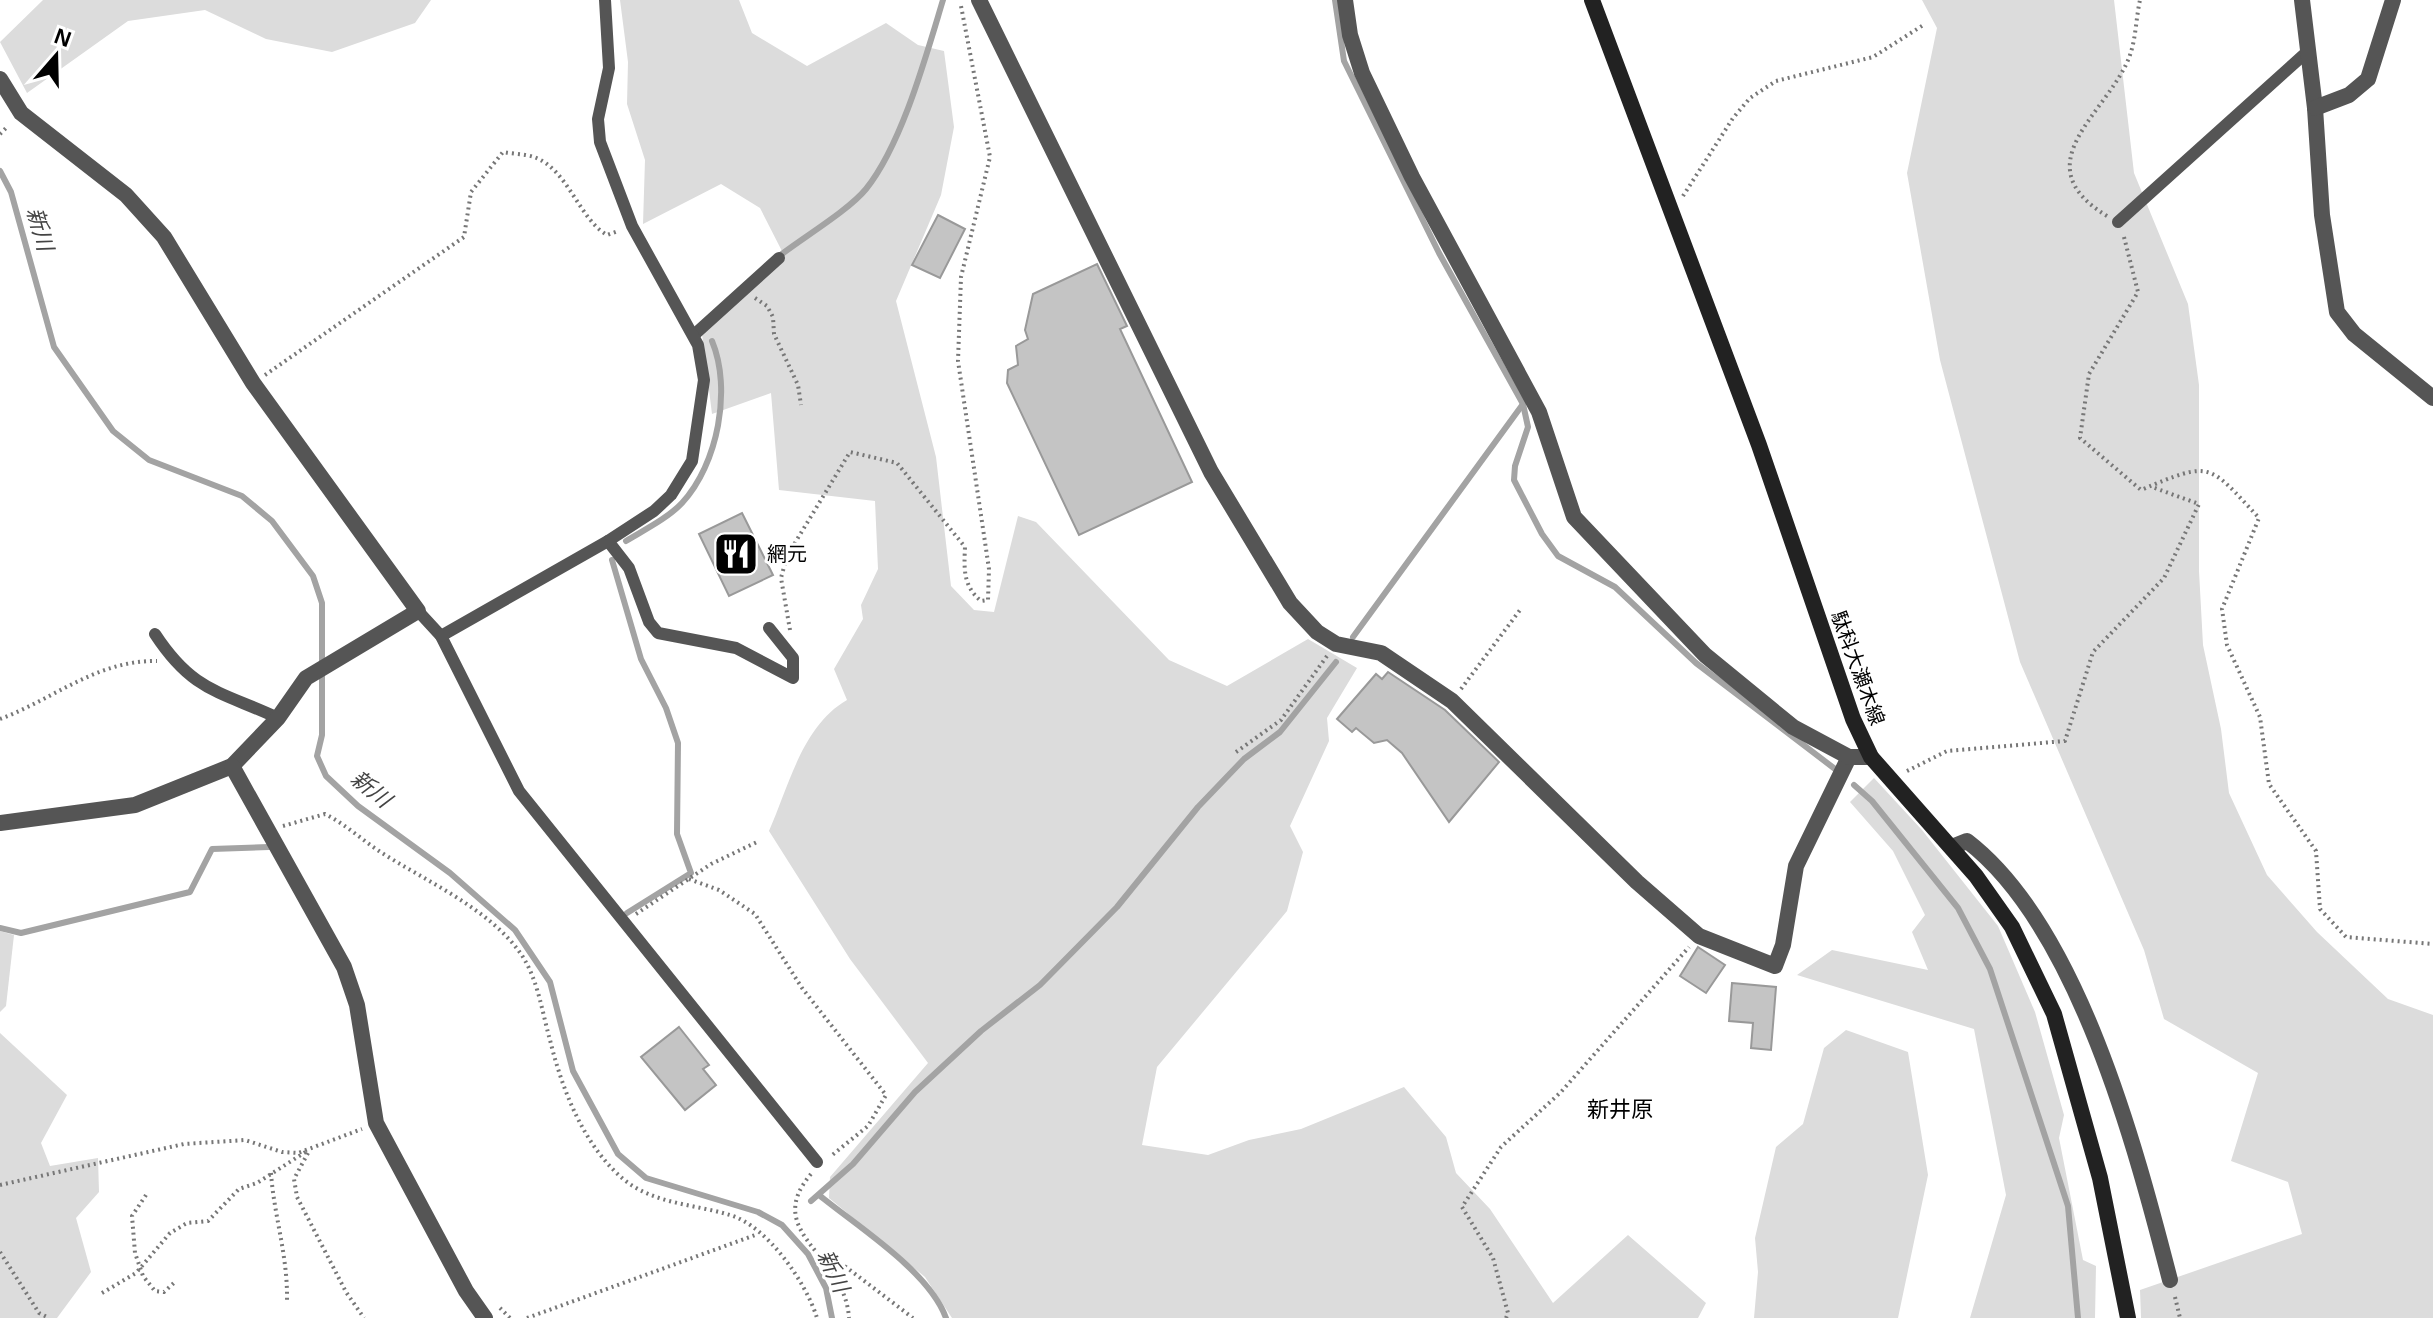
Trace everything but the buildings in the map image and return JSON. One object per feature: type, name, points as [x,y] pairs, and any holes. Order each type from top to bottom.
[{"type":"main road","name":"駄科大瀬木線","points":[[1592,0],[1759,445],[1853,719],[1871,757],[1952,847],[2012,927],[2054,1014],[2100,1178],[2128,1318]]},
{"type":"street","points":[[979,0],[1211,472],[1290,603],[1317,632],[1336,644],[1381,653],[1452,701],[1637,882],[1699,936],[1775,966],[1783,945],[1796,866],[1849,757]]},
{"type":"street","points":[[1345,0],[1350,35],[1362,73],[1412,177],[1539,412],[1574,517],[1705,655],[1793,727],[1849,757],[1871,757]]},
{"type":"street","points":[[2302,0],[2315,108],[2322,215],[2337,312],[2354,334],[2433,398]]},
{"type":"street","points":[[2315,108],[2349,95],[2368,79],[2393,0]]},
{"type":"street","points":[[0,79],[21,113],[126,195],[164,237],[253,383],[418,611],[306,678],[278,718],[232,766],[135,805],[0,823]]},
{"type":"street","points":[[232,766],[270,830],[349,980],[357,1005],[376,1123],[466,1291],[485,1318]]},
{"type":"street","points":[[1952,847],[1967,841],[1985,855],[2033,916],[2089,1018],[2141,1165],[2170,1280]]},
{"type":"lane","points":[[441,636],[608,541],[663,503],[692,461],[704,380],[695,334],[632,226],[600,142],[598,119],[609,68],[605,0]]},
{"type":"lane","points":[[2118,222],[2308,51]]},
{"type":"lane","points":[[695,334],[779,258]]},
{"type":"lane","points":[[608,541],[629,568],[649,622],[658,633],[736,648],[793,678],[793,658],[769,628]]},
{"type":"lane","points":[[418,611],[441,636],[519,791],[817,1162]]},
{"type":"lane","points":[[155,634],[173,661],[215,694],[278,718]]},
{"type":"path","points":[[793,658],[781,578],[787,556],[850,452],[897,463],[965,547],[964,572],[970,592],[981,601],[988,600],[989,569],[958,361],[961,277],[990,157],[960,0]]},
{"type":"path","points":[[2140,0],[2130,55],[2113,87],[2072,142],[2071,177],[2091,206],[2118,222],[2138,292],[2089,374],[2080,438],[2141,490],[2190,470],[2219,475],[2259,518],[2222,609],[2227,645],[2260,717],[2269,784],[2316,851],[2320,909],[2346,937],[2433,944]]},
{"type":"path","points":[[1673,212],[1733,118],[1750,98],[1776,81],[1873,57],[1925,24]]},
{"type":"path","points":[[253,383],[464,237],[471,192],[503,152],[537,157],[573,191],[594,228],[607,235],[632,226]]},
{"type":"path","points":[[742,291],[767,306],[774,334],[798,385],[801,405]]},
{"type":"path","points":[[1891,779],[1947,751],[2065,741],[2093,652],[2164,578],[2199,504],[2149,486]]},
{"type":"path","points":[[1452,701],[1520,610]]},
{"type":"path","points":[[1236,752],[1281,720],[1336,644]]},
{"type":"path","points":[[0,719],[34,706],[111,666],[137,661],[173,661]]},
{"type":"path","points":[[270,830],[325,814],[481,915],[521,954],[537,988],[565,1094],[596,1147],[623,1178],[654,1196],[732,1216],[750,1224],[777,1248],[806,1291],[817,1318]]},
{"type":"path","points":[[624,922],[689,879],[757,842]]},
{"type":"path","points":[[689,879],[719,890],[755,914],[802,988],[886,1095],[868,1126],[839,1154],[817,1162],[793,1205],[800,1229],[840,1281],[849,1318]]},
{"type":"path","points":[[1506,1318],[1508,1313],[1493,1258],[1462,1207],[1501,1147],[1561,1092],[1699,936]]},
{"type":"path","points":[[0,1185],[184,1144],[245,1140],[282,1152],[298,1153],[376,1123]]},
{"type":"path","points":[[102,1293],[140,1268],[170,1233],[187,1223],[208,1221],[239,1189],[312,1148]]},
{"type":"path","points":[[312,1148],[294,1179],[297,1197],[346,1292],[364,1318]]},
{"type":"path","points":[[271,1173],[273,1200],[284,1239],[287,1301]]},
{"type":"path","points":[[146,1195],[132,1216],[140,1268],[155,1291],[164,1292],[175,1282]]},
{"type":"path","points":[[527,1318],[758,1234]]},
{"type":"path","points":[[0,1252],[39,1313],[49,1318]]},
{"type":"path","points":[[821,1255],[846,1267],[913,1318]]},
{"type":"shaded area","points":[[43,0],[431,0],[415,23],[332,52],[266,39],[205,10],[128,21],[27,93],[0,42]]},
{"type":"shaded area","points":[[620,0],[739,0],[752,33],[807,66],[886,23],[918,45],[944,51],[954,127],[941,195],[896,301],[936,457],[951,586],[974,610],[994,612],[1018,516],[1036,522],[1169,660],[1227,686],[1308,639],[1357,668],[1327,718],[1329,741],[1290,826],[1303,852],[1287,911],[1157,1067],[1142,1145],[1208,1155],[1249,1140],[1301,1129],[1404,1087],[1446,1137],[1456,1173],[1490,1209],[1553,1303],[1628,1235],[1706,1303],[1698,1318],[952,1318],[925,1277],[829,1198],[830,1177],[928,1063],[850,959],[769,831],[808,741],[832,711],[847,700],[834,669],[863,619],[861,605],[878,569],[875,501],[779,490],[771,393],[712,414],[702,334],[785,257],[760,208],[721,184],[643,224],[645,160],[627,104],[628,62]]},
{"type":"shaded area","points":[[1922,0],[2114,0],[2134,173],[2188,304],[2199,385],[2199,571],[2203,645],[2221,729],[2229,793],[2267,875],[2317,932],[2388,999],[2433,1015],[2433,1318],[2141,1318],[2140,1290],[2302,1234],[2288,1182],[2231,1161],[2258,1073],[2164,1019],[2144,950],[2020,662],[1940,360],[1907,173],[1937,28]]},
{"type":"shaded area","points":[[1874,778],[1922,830],[1998,926],[2035,1012],[2064,1115],[2059,1138],[2083,1260],[2096,1266],[2095,1318],[1970,1318],[2006,1195],[1974,1029],[1797,975],[1832,950],[1928,970],[1912,932],[1925,915],[1893,851],[1850,802]]},
{"type":"shaded area","points":[[0,931],[14,935],[6,1006],[0,1012]]},
{"type":"shaded area","points":[[1846,1030],[1908,1052],[1928,1175],[1898,1318],[1754,1318],[1758,1272],[1755,1238],[1776,1147],[1803,1124],[1824,1048]]},
{"type":"shaded area","points":[[0,1033],[67,1095],[41,1143],[50,1166],[98,1158],[99,1192],[76,1218],[91,1272],[57,1318],[0,1318]]},
{"type":"waterway","points":[[778,257],[848,206],[866,189],[879,170],[912,99],[943,0]]},
{"type":"waterway","points":[[1335,0],[1344,61],[1439,253],[1523,404],[1528,427],[1515,466],[1514,480],[1542,534],[1558,556],[1615,587],[1696,663],[1839,772]]},
{"type":"waterway","name":"新川","points":[[0,171],[11,192],[54,347],[113,431],[149,460],[242,496],[272,521],[313,576],[322,603],[322,735],[317,756],[326,776],[358,806],[450,873],[515,930],[550,982],[573,1071],[618,1154],[646,1178],[758,1212],[782,1225],[808,1254],[826,1288],[832,1318]]},
{"type":"waterway","points":[[626,541],[656,524],[682,503],[705,468],[713,447],[721,403],[718,360],[712,341]]},
{"type":"waterway","points":[[1353,637],[1523,404]]},
{"type":"waterway","points":[[612,560],[641,659],[666,708],[678,743],[677,834],[691,873],[627,913]]},
{"type":"waterway","points":[[811,1201],[853,1164],[915,1092],[981,1031],[1040,985],[1117,907],[1198,807],[1244,759],[1280,732],[1336,662]]},
{"type":"waterway","points":[[1854,785],[1872,801],[1958,908],[1990,969],[2068,1206],[2078,1318]]},
{"type":"waterway","points":[[0,928],[21,933],[190,892],[212,849],[269,847]]},
{"type":"waterway","points":[[819,1195],[909,1267],[924,1283],[946,1318]]},
{"type":"place","name":"網元","points":[[736,554]]},
{"type":"district","name":"新井原","points":[[1620,1109]]}]
